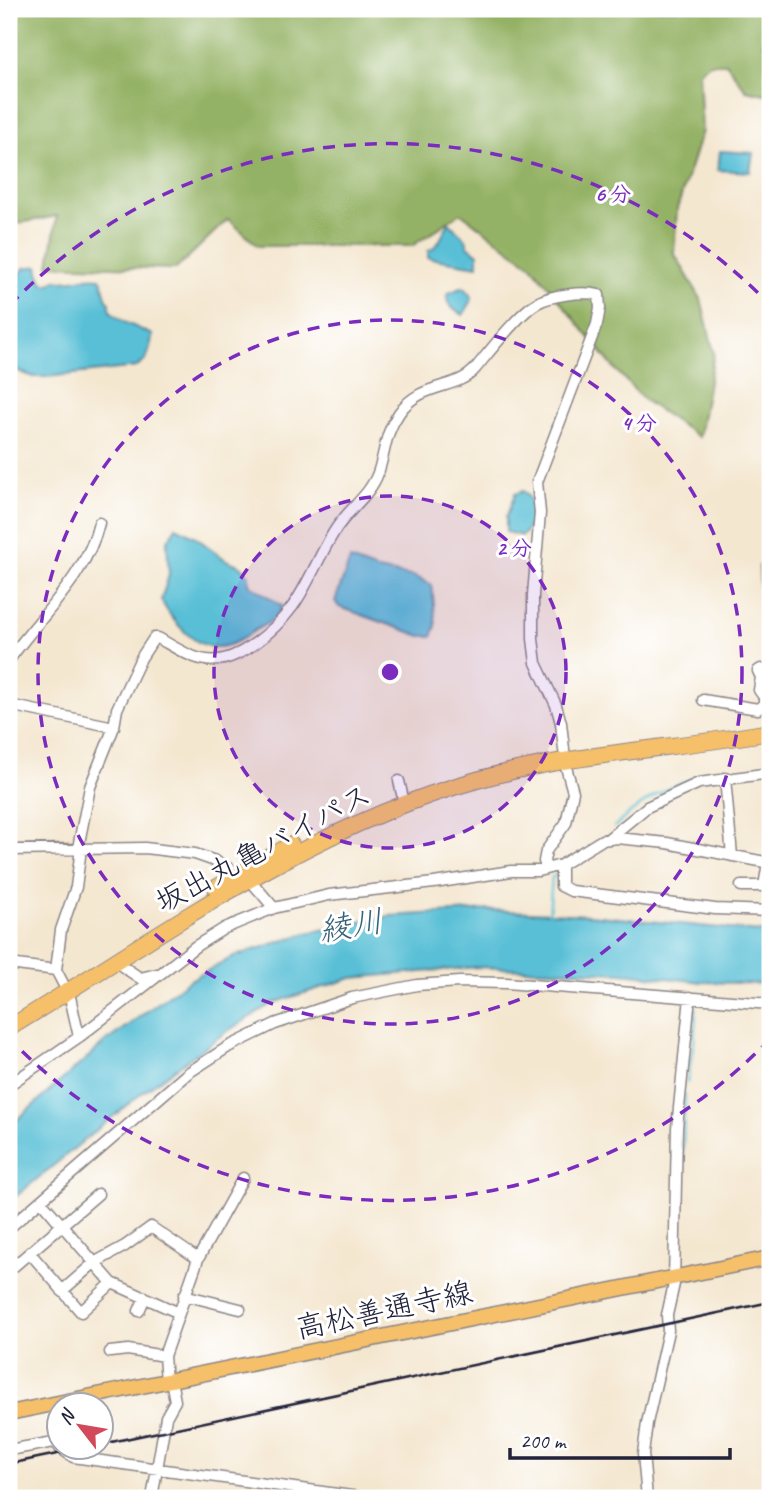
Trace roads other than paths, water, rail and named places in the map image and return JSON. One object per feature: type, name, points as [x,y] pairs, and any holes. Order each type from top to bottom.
[{"type":"highway","name":"坂出丸亀バイパス","points":[[9,1028],[62,981],[116,962],[320,830],[400,788],[565,754],[770,722]]},
{"type":"highway","name":"坂出丸亀バイパス","points":[[9,1016],[62,981],[244,877],[405,803],[565,754],[770,732]]},
{"type":"main road","name":"高松善通寺線","points":[[9,1413],[770,1258]]},
{"type":"street","points":[[770,50],[770,75]]},
{"type":"street","points":[[79,1037],[62,981],[61,930],[76,887],[89,787],[114,727],[117,709],[141,657],[154,638],[197,658],[217,661],[247,649],[283,617],[306,583],[338,525],[369,489],[378,473],[388,431],[400,411],[411,400],[434,387],[463,379],[473,372],[487,353],[534,305],[572,294],[590,292],[598,295],[600,308],[597,324],[537,482],[540,513],[533,595],[533,639],[536,663],[559,714],[573,792],[572,805],[560,835],[546,851],[546,868]]},
{"type":"street","points":[[9,660],[76,573],[95,541],[99,523]]},
{"type":"street","points":[[703,700],[758,709],[764,704],[764,696],[759,690],[761,677],[758,671],[767,671],[766,679],[770,683]]},
{"type":"street","points":[[9,705],[114,727]]},
{"type":"street","points":[[9,1085],[79,1037],[196,946],[225,928],[274,908],[329,895],[511,871],[538,871],[561,865],[596,843],[608,839],[657,800],[699,783],[770,773]]},
{"type":"street","points":[[725,778],[732,856]]},
{"type":"street","points":[[608,839],[667,843],[769,863],[764,886],[741,886]]},
{"type":"street","points":[[9,850],[145,848],[181,851],[208,858],[244,877],[274,908]]},
{"type":"street","points":[[561,865],[561,887],[571,891],[715,909],[770,911]]},
{"type":"street","points":[[116,962],[139,978],[163,972]]},
{"type":"street","points":[[9,964],[62,981]]},
{"type":"street","points":[[9,1228],[188,1073],[228,1048],[275,1024],[352,998],[417,985],[459,982],[506,983],[770,1004]]},
{"type":"street","points":[[647,1498],[643,1454],[647,1423],[668,1331],[667,1315],[674,1284],[677,1128],[690,997]]},
{"type":"street","points":[[152,1498],[166,1417],[175,1401],[164,1356],[198,1259],[243,1178]]},
{"type":"street","points":[[13,1267],[98,1194]]},
{"type":"street","points":[[41,1201],[112,1283],[178,1313]]},
{"type":"street","points":[[62,1291],[94,1262],[125,1246],[151,1227],[198,1259]]},
{"type":"street","points":[[30,1253],[81,1312],[112,1283]]},
{"type":"street","points":[[184,1295],[240,1309]]},
{"type":"street","points":[[139,1311],[145,1297]]},
{"type":"street","points":[[110,1352],[132,1347],[164,1356]]},
{"type":"street","points":[[9,1450],[46,1444]]},
{"type":"street","points":[[111,1462],[366,1498]]},
{"type":"water","points":[[720,151],[753,153],[750,172],[718,170]]},
{"type":"water","points":[[449,223],[478,254],[478,266],[428,258],[428,251],[438,243]]},
{"type":"water","points":[[38,266],[41,281],[48,285],[56,280],[100,278],[110,303],[110,311],[124,322],[153,335],[145,360],[137,367],[46,377],[34,377],[9,368],[9,294],[24,268]]},
{"type":"water","points":[[463,287],[472,297],[463,315],[449,304],[447,294]]},
{"type":"water","points":[[523,491],[530,501],[532,513],[522,536],[506,532],[506,518],[515,494]]},
{"type":"water","points":[[176,527],[194,536],[226,560],[241,566],[249,576],[249,584],[282,606],[277,615],[242,639],[224,646],[210,646],[192,638],[171,616],[161,600],[169,575],[167,542]]},
{"type":"water","points":[[350,560],[377,570],[416,577],[432,585],[436,626],[432,636],[421,636],[339,607],[335,601]]},
{"type":"water","name":"綾川","points":[[490,910],[589,915],[770,933],[770,984],[702,982],[622,973],[478,967],[352,978],[273,1003],[226,1032],[143,1092],[9,1202],[9,1127],[104,1043],[188,981],[235,956],[307,933],[389,916]]},
{"type":"waterway","points":[[614,827],[636,808],[674,786],[715,774],[770,767]]},
{"type":"waterway","points":[[549,915],[552,877],[556,875]]},
{"type":"waterway","points":[[687,1082],[696,1008]]},
{"type":"waterway","points":[[680,1218],[685,1095]]},
{"type":"waterway","points":[[278,1498],[280,1491]]},
{"type":"railway","points":[[116,1441],[770,1302]]},
{"type":"railway","points":[[9,1464],[46,1456]]}]
